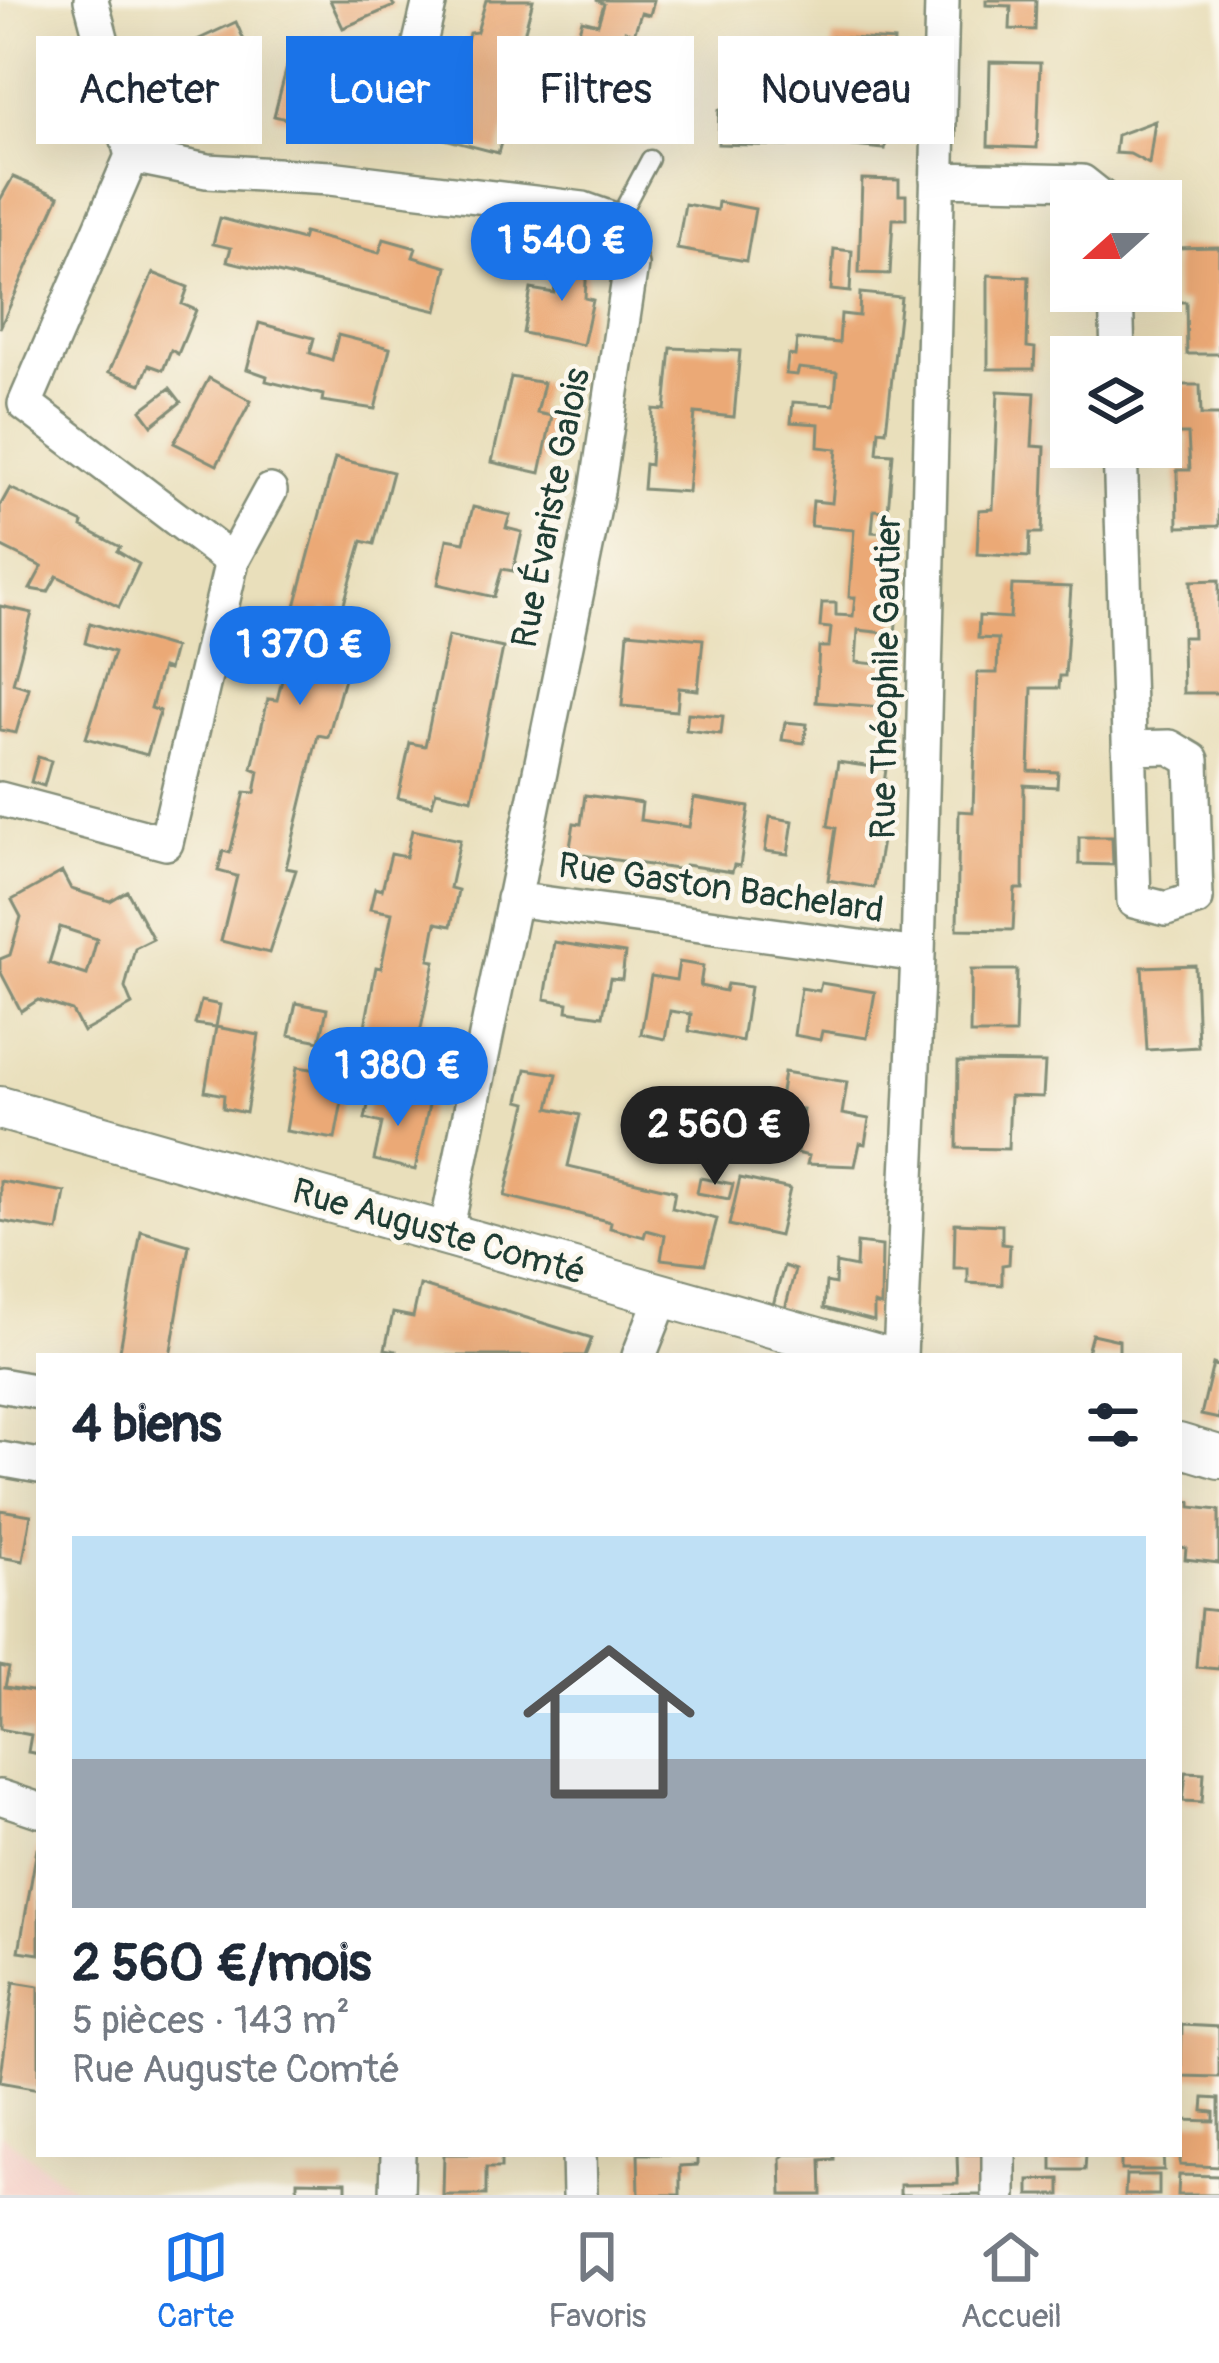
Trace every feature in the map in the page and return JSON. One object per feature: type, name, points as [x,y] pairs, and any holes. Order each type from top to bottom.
[{"type":"street","points":[[91,0],[132,156],[25,404],[232,561]]},
{"type":"street","points":[[422,36],[430,0]]},
{"type":"street","name":"Rue Théophile Gautier","points":[[900,1353],[918,955],[942,0]]},
{"type":"street","points":[[132,156],[207,171],[330,178],[583,209],[617,221]]},
{"type":"street","points":[[937,178],[1050,181]]},
{"type":"street","name":"Rue Évariste Galois","points":[[446,1237],[596,498],[631,265],[617,221]]},
{"type":"street","points":[[1121,468],[1129,748],[1134,901],[1166,909],[1196,899],[1192,760],[1170,747],[1129,748]]},
{"type":"street","points":[[0,799],[166,842],[232,561],[270,491]]},
{"type":"street","name":"Rue Gaston Bachelard","points":[[513,899],[918,955]]},
{"type":"street","name":"Rue Auguste Comté","points":[[0,1108],[868,1353]]},
{"type":"street","points":[[641,1353],[663,1294]]},
{"type":"street","points":[[0,1385],[36,1391]]},
{"type":"street","points":[[1182,1446],[1219,1457]]},
{"type":"street","points":[[0,1459],[36,1465]]},
{"type":"street","points":[[0,1797],[36,1809]]},
{"type":"street","points":[[397,2195],[398,2157]]},
{"type":"street","points":[[579,2157],[580,2195]]},
{"type":"street","points":[[999,2157],[999,2195]]},
{"type":"lane","points":[[617,221],[650,160]]},
{"type":"shaded area","points":[[0,2133],[82,2195],[0,2195]]},
{"type":"building","points":[[330,0],[391,0],[394,6],[343,28]]},
{"type":"building","points":[[486,0],[533,0],[524,36],[497,36],[498,153],[463,144],[473,144],[473,36],[468,36],[477,32]]},
{"type":"building","points":[[596,0],[654,0],[650,15],[641,13],[634,34],[578,36],[582,20],[598,24],[604,4]]},
{"type":"building","points":[[986,0],[1036,0],[1035,30],[1010,29],[1011,6],[986,5]]},
{"type":"building","points":[[236,22],[242,36],[206,36]]},
{"type":"building","points":[[990,62],[1040,63],[1037,148],[988,146]]},
{"type":"building","points":[[286,71],[286,119],[274,116]]},
{"type":"building","points":[[1155,121],[1149,164],[1130,154],[1115,153],[1117,135]]},
{"type":"building","points":[[842,144],[885,144],[885,149]]},
{"type":"building","points":[[13,177],[59,196],[0,328],[0,200]]},
{"type":"building","points":[[862,179],[899,180],[899,195],[906,195],[906,219],[893,219],[890,274],[859,273]]},
{"type":"building","points":[[718,202],[755,209],[746,261],[677,249],[685,204],[717,210]]},
{"type":"building","points":[[220,218],[302,240],[304,233],[379,253],[384,239],[416,248],[413,257],[447,267],[437,311],[227,261],[231,248],[213,244]]},
{"type":"building","points":[[1219,247],[1219,354],[1187,354],[1182,248]]},
{"type":"building","points":[[834,249],[852,251],[850,292],[831,290]]},
{"type":"building","points":[[561,250],[580,256],[587,265],[585,298],[593,300],[583,345],[523,333],[531,289],[554,293]]},
{"type":"building","points":[[153,273],[188,287],[182,304],[196,310],[178,354],[171,350],[163,370],[149,365],[141,384],[109,372]]},
{"type":"building","points":[[988,275],[1029,277],[1027,347],[1035,348],[1034,369],[988,369]]},
{"type":"building","points":[[860,293],[901,297],[886,431],[879,430],[877,453],[893,454],[888,511],[874,510],[872,532],[899,534],[895,634],[858,630],[856,662],[886,665],[882,707],[816,702],[819,647],[829,647],[831,628],[820,627],[822,603],[836,603],[836,615],[853,616],[855,597],[849,597],[854,530],[811,526],[813,501],[832,503],[837,449],[818,447],[819,424],[791,422],[793,402],[834,405],[837,372],[799,368],[797,375],[786,374],[788,355],[795,356],[797,339],[839,343],[841,314],[859,316]]},
{"type":"building","points":[[259,323],[314,338],[310,353],[332,360],[338,335],[390,348],[375,409],[322,401],[323,395],[266,381],[267,376],[247,369]]},
{"type":"building","points":[[671,348],[740,351],[734,417],[695,413],[688,492],[643,489],[645,464],[650,465],[653,409],[665,410]]},
{"type":"building","points":[[511,377],[544,383],[537,413],[552,416],[540,473],[492,462]]},
{"type":"building","points":[[209,378],[251,401],[217,465],[174,443]]},
{"type":"building","points":[[1182,385],[1200,385],[1201,415],[1219,415],[1219,526],[1178,527],[1177,470],[1190,470],[1188,434],[1182,434]]},
{"type":"building","points":[[170,388],[181,402],[152,425],[141,410]]},
{"type":"building","points":[[998,391],[1035,393],[1032,446],[1045,447],[1042,533],[1030,533],[1029,557],[977,554],[979,510],[993,509]]},
{"type":"building","points":[[335,458],[393,472],[374,544],[362,541],[341,614],[324,609],[319,630],[345,637],[339,661],[348,664],[328,737],[318,735],[286,868],[296,870],[269,953],[221,941],[237,876],[218,871],[223,851],[230,853],[245,792],[255,793],[259,771],[252,768],[268,699],[277,700],[290,648],[284,647]]},
{"type":"building","points":[[10,488],[83,523],[82,527],[120,547],[117,551],[139,564],[119,607],[57,576],[48,592],[30,589],[42,567],[0,546],[0,506]]},
{"type":"building","points":[[473,507],[510,515],[506,528],[522,532],[513,571],[502,569],[494,597],[438,584],[447,539],[464,542]]},
{"type":"building","points":[[1219,580],[1219,693],[1183,693],[1182,637],[1193,637],[1191,581]]},
{"type":"building","points":[[1012,585],[1071,587],[1065,676],[1060,676],[1059,688],[1032,688],[1029,771],[1058,772],[1057,787],[1024,785],[1023,889],[1015,889],[1013,930],[957,929],[959,811],[973,812],[977,673],[997,673],[998,639],[978,638],[979,616],[1010,618]]},
{"type":"building","points":[[0,606],[32,613],[13,683],[29,688],[16,733],[0,730]]},
{"type":"building","points":[[90,623],[174,648],[168,670],[162,668],[151,708],[160,711],[147,755],[86,738],[114,652],[85,643]]},
{"type":"building","points":[[628,632],[703,639],[698,690],[679,688],[677,711],[622,706]]},
{"type":"building","points":[[448,636],[503,648],[472,799],[436,791],[432,805],[398,798],[410,743],[425,746]]},
{"type":"building","points":[[688,713],[723,716],[721,734],[686,730]]},
{"type":"building","points":[[785,722],[807,724],[804,743],[782,740]]},
{"type":"building","points":[[38,757],[51,761],[44,786],[31,782]]},
{"type":"building","points":[[838,762],[886,769],[877,834],[883,835],[874,888],[828,880],[836,828],[828,826]]},
{"type":"building","points":[[585,795],[642,803],[640,820],[689,827],[694,798],[749,807],[740,866],[734,865],[732,872],[685,865],[683,870],[569,853],[574,823],[581,824]]},
{"type":"building","points":[[770,817],[793,821],[788,854],[765,851]]},
{"type":"building","points":[[412,830],[460,840],[450,888],[458,890],[451,926],[436,923],[429,960],[435,961],[419,1038],[365,1026],[392,913],[370,909],[375,888],[382,890],[391,854],[406,857]]},
{"type":"building","points":[[1079,837],[1112,837],[1113,865],[1079,864]]},
{"type":"building","points":[[62,872],[71,889],[110,901],[127,891],[153,939],[135,948],[125,988],[132,1005],[83,1032],[72,1011],[38,1000],[21,1011],[0,971],[0,959],[10,955],[21,917],[12,900]],"holes":[[[60,927],[97,939],[87,975],[49,963]]]},
{"type":"building","points":[[554,942],[625,953],[622,979],[610,978],[603,1016],[567,1011],[568,1003],[545,999]]},
{"type":"building","points":[[679,962],[703,966],[700,986],[725,991],[727,984],[750,987],[742,1041],[689,1031],[691,1014],[670,1011],[665,1039],[641,1034],[651,976],[676,980]]},
{"type":"building","points":[[1195,965],[1198,1047],[1147,1050],[1142,967]]},
{"type":"building","points":[[971,970],[1017,970],[1015,1034],[970,1034]]},
{"type":"building","points":[[821,983],[875,992],[867,1038],[822,1031],[820,1040],[794,1035],[801,988],[819,991]]},
{"type":"building","points":[[201,1001],[220,1005],[216,1027],[195,1024]]},
{"type":"building","points":[[296,1003],[327,1009],[320,1041],[289,1035]]},
{"type":"building","points":[[216,1027],[259,1035],[246,1113],[223,1108],[224,1095],[205,1091]]},
{"type":"building","points":[[958,1062],[1045,1063],[1043,1097],[1010,1096],[1008,1149],[957,1148]]},
{"type":"building","points":[[297,1067],[347,1074],[335,1139],[286,1131]]},
{"type":"building","points":[[526,1069],[557,1074],[549,1108],[580,1115],[568,1166],[675,1191],[672,1208],[717,1219],[705,1264],[661,1259],[665,1235],[646,1230],[644,1237],[610,1228],[611,1222],[505,1196],[527,1103],[519,1101]]},
{"type":"building","points":[[784,1072],[847,1082],[842,1114],[869,1119],[855,1166],[807,1164],[809,1156],[797,1153],[803,1109],[779,1106]]},
{"type":"building","points":[[371,1092],[429,1105],[415,1170],[374,1160],[382,1123],[365,1119]]},
{"type":"building","points":[[700,1178],[733,1184],[729,1199],[697,1193]]},
{"type":"building","points":[[740,1178],[790,1189],[779,1236],[729,1225]]},
{"type":"building","points":[[0,1181],[65,1192],[58,1231],[0,1221]]},
{"type":"building","points":[[955,1223],[1002,1225],[1002,1244],[1010,1245],[1009,1264],[1002,1265],[1002,1285],[968,1283],[968,1268],[954,1268]]},
{"type":"building","points":[[141,1231],[189,1245],[171,1353],[120,1353]]},
{"type":"building","points":[[857,1243],[882,1246],[881,1306],[874,1304],[874,1321],[824,1308],[826,1282],[835,1284],[836,1263],[856,1267]]},
{"type":"building","points":[[784,1266],[795,1270],[785,1309],[773,1305]]},
{"type":"building","points":[[420,1285],[592,1338],[586,1353],[396,1353],[385,1349],[393,1313],[413,1317]]},
{"type":"building","points":[[1092,1334],[1119,1340],[1119,1353],[1087,1353]]},
{"type":"building","points":[[1213,1364],[1219,1366],[1219,1419],[1201,1415]]},
{"type":"building","points":[[1182,1500],[1191,1502],[1191,1507],[1219,1510],[1219,1563],[1185,1559],[1186,1548],[1182,1547]]},
{"type":"building","points":[[0,1510],[31,1515],[23,1561],[0,1557]]},
{"type":"building","points":[[1201,1609],[1219,1611],[1219,1669],[1196,1667]]},
{"type":"building","points":[[0,1666],[9,1668],[5,1687],[36,1692],[36,1753],[28,1752],[31,1735],[0,1729]]},
{"type":"building","points":[[1186,1772],[1204,1773],[1202,1802],[1183,1801]]},
{"type":"building","points":[[36,1855],[36,1954],[19,1951]]},
{"type":"building","points":[[14,1982],[36,1986],[36,2088],[0,2082]]},
{"type":"building","points":[[1182,2025],[1219,2027],[1219,2077],[1182,2076]]},
{"type":"building","points":[[1204,2098],[1219,2099],[1219,2167],[1180,2165],[1182,2120],[1214,2121],[1214,2112],[1203,2111]]},
{"type":"building","points":[[444,2157],[501,2157],[501,2168],[486,2168],[486,2195],[443,2195]]},
{"type":"building","points":[[638,2157],[697,2157],[697,2165],[680,2166],[680,2195],[639,2195]]},
{"type":"building","points":[[834,2157],[821,2160],[822,2195],[782,2195],[781,2158]]},
{"type":"building","points":[[957,2157],[983,2157],[983,2195],[900,2195],[900,2185],[958,2184]]},
{"type":"building","points":[[1052,2157],[1086,2157],[1085,2170],[1052,2170]]},
{"type":"building","points":[[1121,2157],[1163,2157],[1164,2170],[1121,2170]]},
{"type":"building","points":[[1126,2175],[1159,2175],[1159,2195],[1125,2195]]},
{"type":"building","points":[[1179,2175],[1219,2176],[1219,2195],[1178,2195]]},
{"type":"building","points":[[1060,2179],[1060,2195],[1029,2195],[1029,2180]]},
{"type":"building","points":[[297,2181],[346,2182],[346,2195],[297,2195]]}]
